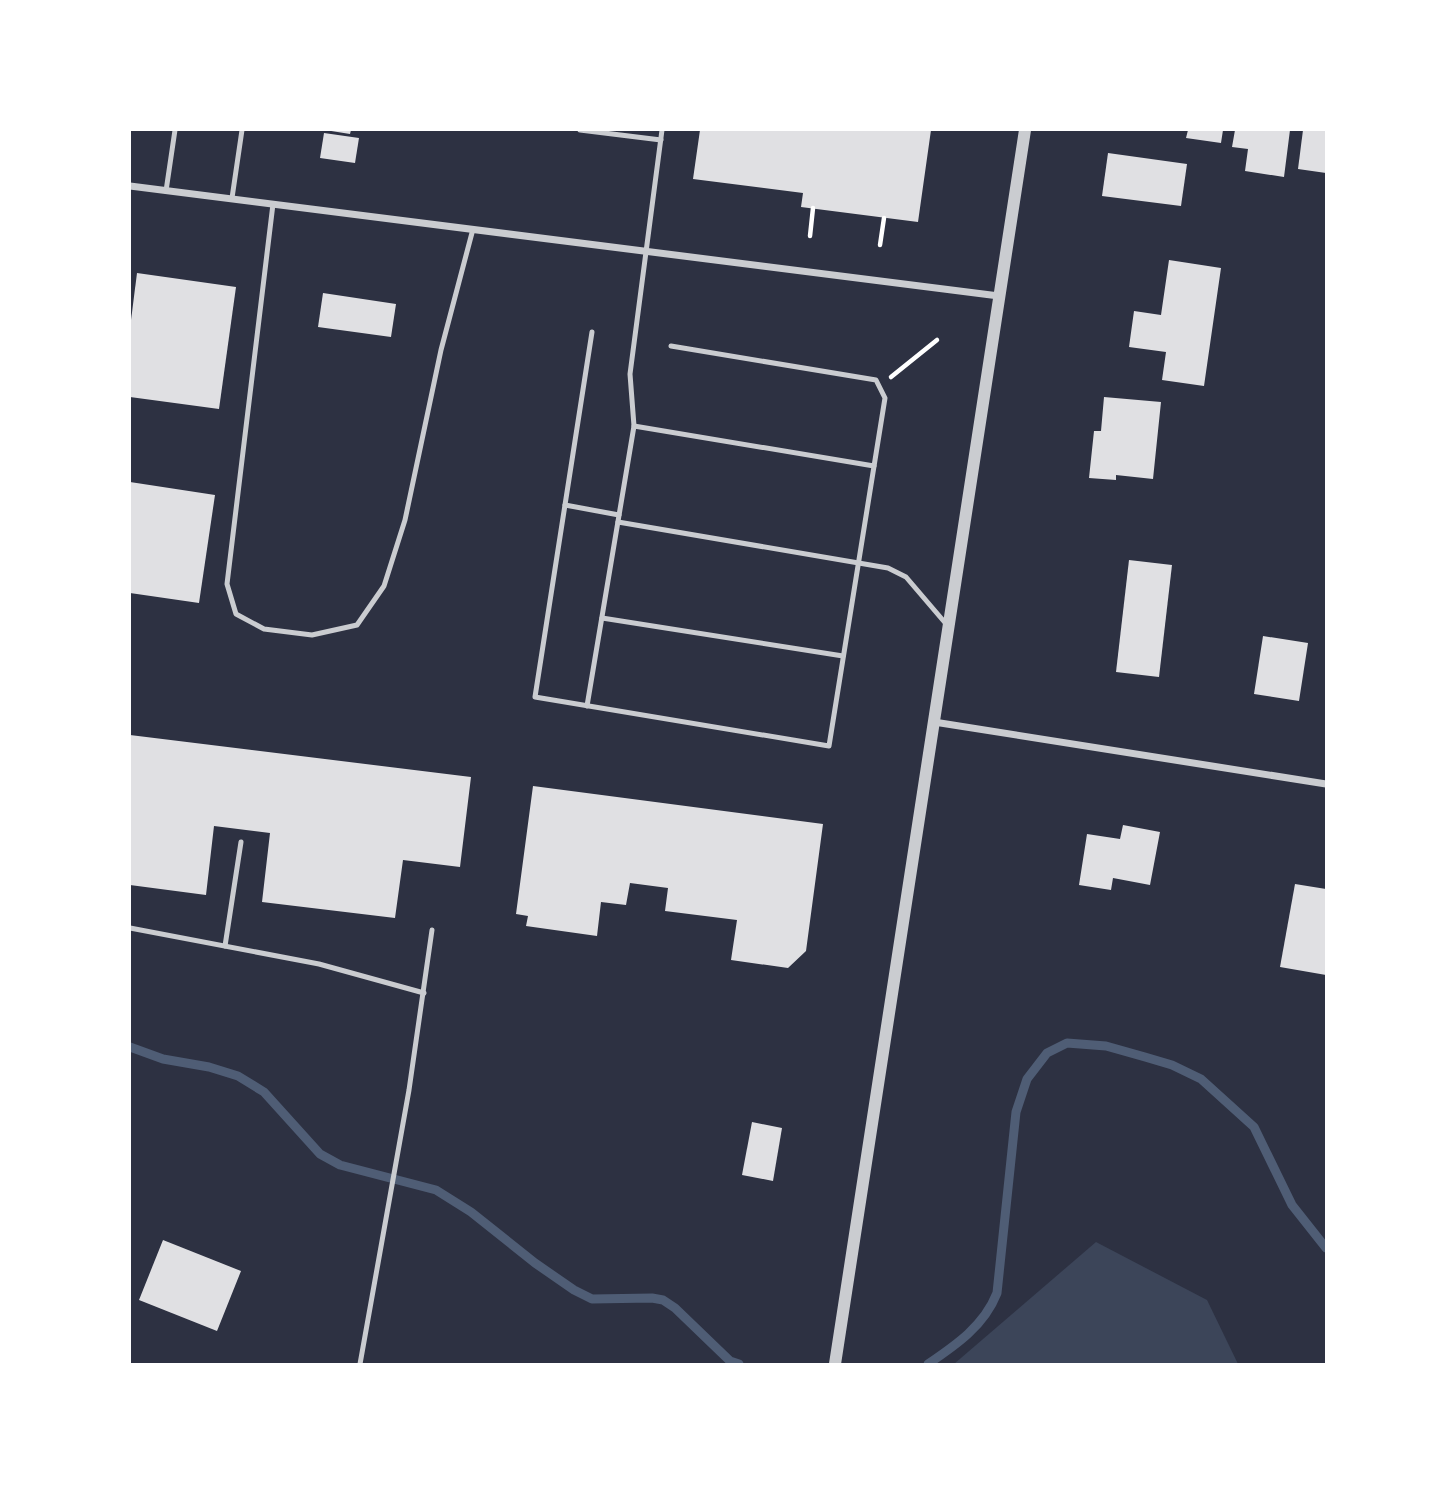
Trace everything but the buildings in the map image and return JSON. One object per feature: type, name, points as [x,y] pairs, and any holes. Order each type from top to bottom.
[{"type":"street","points":[[835,1364],[1025,130]]},
{"type":"street","points":[[130,186],[999,296]]},
{"type":"street","points":[[934,722],[1326,784]]},
{"type":"lane","points":[[166,191],[174,130]]},
{"type":"lane","points":[[232,198],[242,130]]},
{"type":"lane","points":[[580,130],[661,140]]},
{"type":"lane","points":[[587,706],[634,426],[630,374],[662,130]]},
{"type":"lane","points":[[273,204],[227,584],[236,614],[264,629],[300,634],[312,635],[357,625],[384,586],[405,520],[441,350],[473,229]]},
{"type":"lane","points":[[592,332],[535,697],[829,746],[885,398],[876,380],[671,346]]},
{"type":"lane","points":[[634,426],[874,466]]},
{"type":"lane","points":[[565,505],[619,515]]},
{"type":"lane","points":[[618,523],[888,568],[906,577],[948,627]]},
{"type":"lane","points":[[602,618],[843,656]]},
{"type":"lane","points":[[225,946],[241,842]]},
{"type":"lane","points":[[130,928],[319,964],[424,993]]},
{"type":"lane","points":[[360,1364],[409,1090],[432,930]]},
{"type":"path","points":[[810,236],[813,208]]},
{"type":"path","points":[[880,245],[884,218]]},
{"type":"path","points":[[879,386],[937,340]]},
{"type":"shaded area","points":[[1096,1242],[1207,1300],[1238,1364],[954,1364]]},
{"type":"waterway","points":[[928,1364],[977,1325],[997,1293],[1016,1112],[1027,1079],[1047,1053],[1067,1043],[1106,1046],[1172,1065],[1201,1079],[1254,1127],[1292,1205],[1326,1248]]},
{"type":"waterway","points":[[130,1047],[163,1059],[209,1067],[238,1076],[264,1092],[320,1154],[340,1165],[436,1190],[471,1212],[535,1263],[592,1299],[663,1300],[675,1308],[730,1361],[739,1364]]}]
